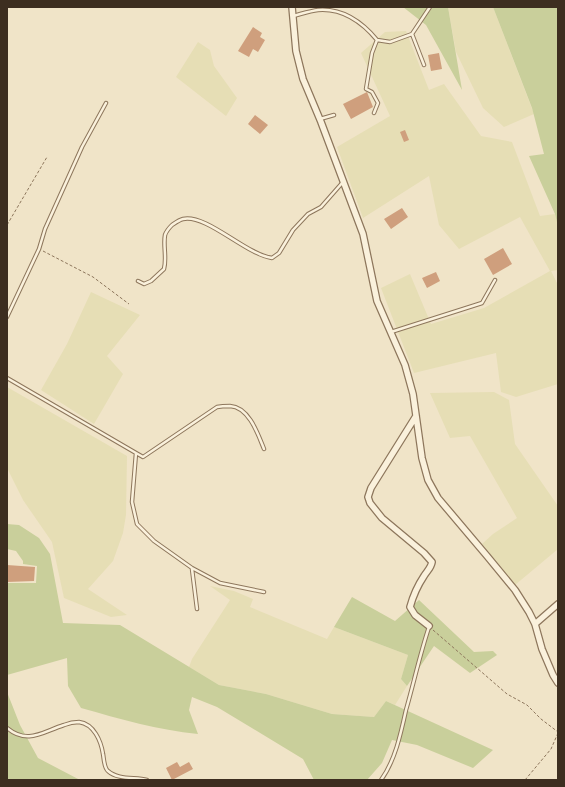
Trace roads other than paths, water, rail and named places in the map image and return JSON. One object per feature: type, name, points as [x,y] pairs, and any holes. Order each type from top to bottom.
[{"type":"street","points":[[292,7],[296,51],[303,79],[320,119],[362,234],[377,301],[405,365],[413,394],[422,458],[428,480],[438,498],[515,590],[535,624],[542,649],[558,683]]},
{"type":"street","points":[[416,416],[371,488],[368,497],[370,503],[382,518],[424,553],[432,562],[412,598],[410,606],[415,615],[429,626]]},
{"type":"street","points":[[535,624],[558,604]]},
{"type":"lane","points":[[293,16],[319,10],[337,12],[352,16],[366,27],[377,40],[390,42],[412,34],[430,7]]},
{"type":"lane","points":[[412,34],[424,65]]},
{"type":"lane","points":[[374,114],[378,103],[372,92],[366,89],[372,53],[377,40]]},
{"type":"lane","points":[[7,317],[39,249],[45,229],[76,161],[106,102]]},
{"type":"lane","points":[[320,119],[334,115]]},
{"type":"lane","points":[[138,281],[144,284],[151,282],[164,270],[165,235],[170,227],[182,219],[202,222],[214,227],[254,251],[266,257],[272,258],[279,253],[293,230],[308,214],[322,208],[343,182]]},
{"type":"lane","points":[[390,332],[482,303],[495,280]]},
{"type":"lane","points":[[7,378],[143,457],[217,407],[232,406],[248,414],[264,449]]},
{"type":"lane","points":[[136,453],[132,502],[137,524],[154,541],[192,568],[220,582],[264,592]]},
{"type":"lane","points":[[192,568],[197,609]]},
{"type":"lane","points":[[381,780],[388,771],[401,731],[429,626]]},
{"type":"lane","points":[[7,728],[12,733],[23,737],[32,737],[71,723],[79,722],[86,724],[96,734],[103,752],[105,768],[108,771],[115,775],[147,780]]}]
